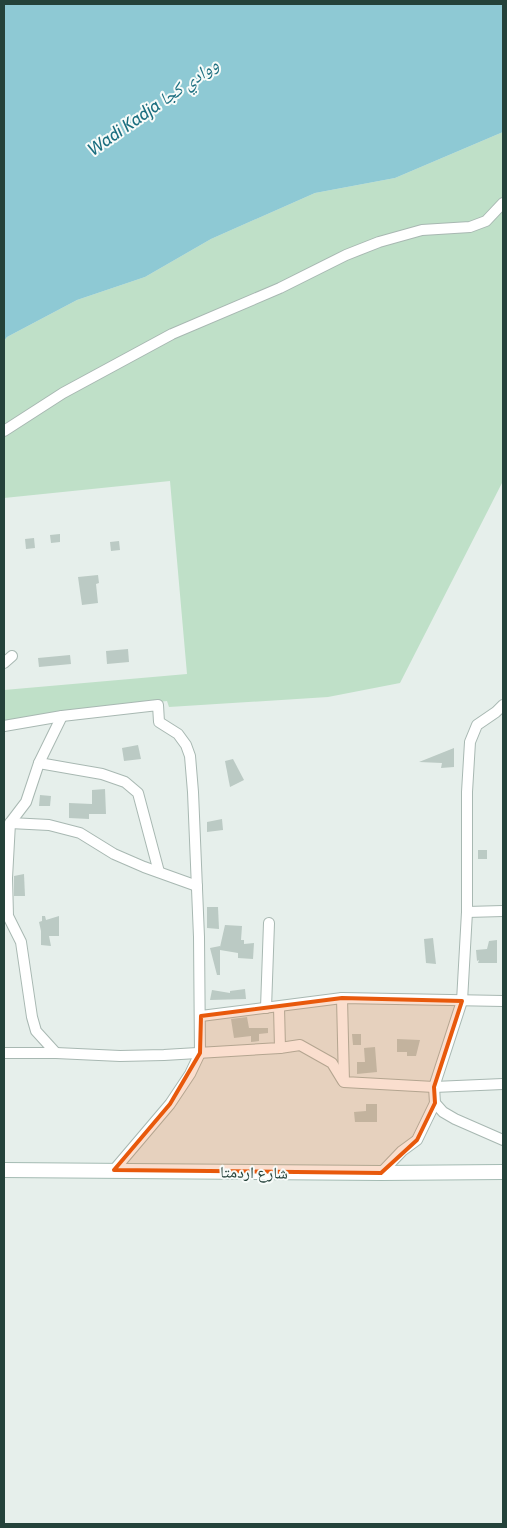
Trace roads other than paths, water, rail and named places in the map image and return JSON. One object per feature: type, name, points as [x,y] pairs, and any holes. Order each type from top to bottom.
[{"type":"main road","name":"شارع اردمتا","points":[[4,1170],[381,1174],[503,1172]]},
{"type":"street","points":[[4,431],[63,393],[172,334],[280,288],[346,255],[379,242],[422,230],[470,227],[486,221],[503,202]]},
{"type":"street","points":[[4,663],[12,656]]},
{"type":"street","points":[[4,726],[62,716],[158,705],[159,722],[178,734],[186,745],[190,756],[197,886],[201,1016],[200,1053],[190,1074],[170,1104],[114,1170]]},
{"type":"street","points":[[381,1174],[402,1151],[417,1140],[435,1103],[434,1088],[462,1001],[467,912],[467,792],[470,742],[478,725],[503,705]]},
{"type":"street","points":[[56,1053],[36,1031],[28,996],[21,942],[8,916],[8,878],[10,823],[26,802],[38,763],[62,716]]},
{"type":"street","points":[[38,763],[102,774],[125,782],[138,793],[159,872]]},
{"type":"street","points":[[10,823],[49,825],[80,833],[114,854],[197,886]]},
{"type":"street","points":[[467,912],[503,911]]},
{"type":"street","points":[[266,1008],[269,923]]},
{"type":"street","points":[[201,1016],[342,998],[503,1001]]},
{"type":"street","points":[[342,998],[344,1082]]},
{"type":"street","points":[[279,1007],[280,1048]]},
{"type":"street","points":[[4,1053],[120,1056],[200,1053],[300,1045],[332,1063],[344,1082]]},
{"type":"street","points":[[344,1082],[434,1088],[503,1084]]},
{"type":"street","points":[[435,1103],[443,1112],[455,1119],[503,1140]]},
{"type":"water","name":"Wadi Kadja ووادي كجا","points":[[4,4],[503,4],[503,132],[395,178],[315,193],[211,239],[145,277],[77,300],[7,337],[4,341]]}]
